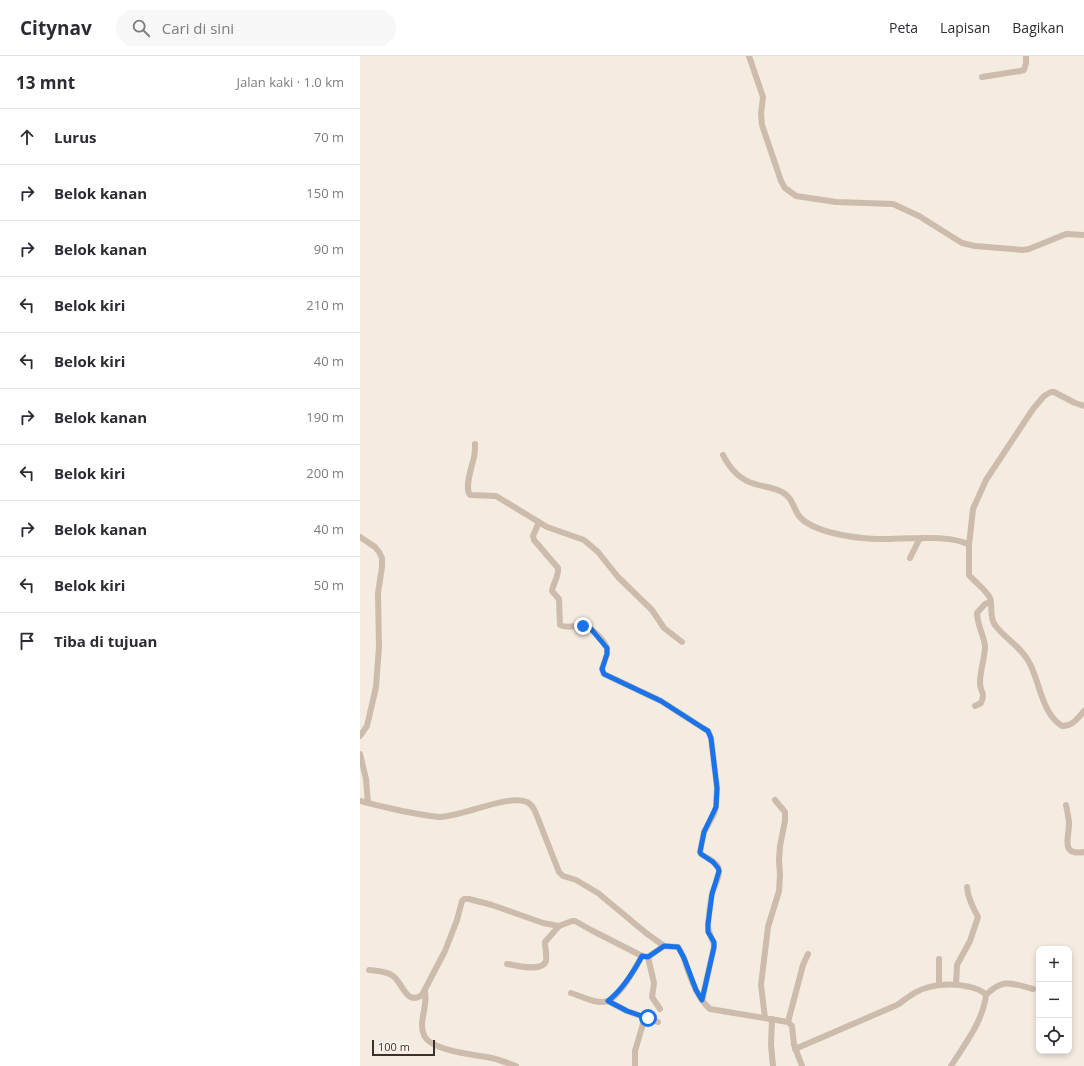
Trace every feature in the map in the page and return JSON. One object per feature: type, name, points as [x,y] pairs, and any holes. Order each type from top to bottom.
[{"type":"street","points":[[749,56],[763,97],[761,114],[762,125],[781,180],[785,188],[796,196],[836,202],[892,204],[919,216],[967,245],[1023,250],[1066,234],[1084,235]]},
{"type":"street","points":[[982,77],[1024,70],[1026,56]]},
{"type":"street","points":[[1084,406],[1078,405],[1054,392],[1048,394],[1038,402],[980,491],[973,508],[969,545],[969,575],[988,595],[991,618],[993,622],[1000,632],[1024,653],[1027,658],[1037,679],[1044,702],[1057,723],[1062,726],[1072,724],[1084,711]]},
{"type":"street","points":[[475,444],[468,484],[468,494],[472,496],[496,496],[554,530],[578,537],[590,544],[618,577],[652,610],[664,628],[682,642]]},
{"type":"street","points":[[723,455],[733,471],[740,477],[787,495],[804,521],[820,530],[875,539],[931,537],[956,540],[969,545]]},
{"type":"street","points":[[539,522],[533,536],[534,540],[558,568],[559,573],[552,586],[552,591],[560,599],[560,625],[564,627],[583,626],[591,629],[607,648],[607,654],[602,669],[604,674],[671,707],[708,731],[711,738],[717,780],[716,807],[704,832],[700,852],[713,862],[719,871],[712,894],[708,924],[708,932],[714,942],[714,947],[702,1000]]},
{"type":"street","points":[[360,537],[375,547],[379,552],[382,558],[382,567],[378,593],[379,647],[376,687],[367,726],[360,736]]},
{"type":"street","points":[[910,558],[919,540],[922,538]]},
{"type":"street","points":[[975,706],[981,703],[983,695],[980,683],[985,646],[977,620],[977,613],[985,604],[990,602]]},
{"type":"street","points":[[360,754],[366,779],[368,803]]},
{"type":"street","points":[[765,1018],[761,985],[768,927],[779,891],[780,846],[786,821],[785,812],[775,800]]},
{"type":"street","points":[[360,801],[420,815],[440,817],[465,813],[496,803],[516,801],[526,802],[531,805],[535,811],[559,872],[563,876],[576,880],[598,893],[646,933],[665,946],[678,947],[684,958],[696,990],[710,1009],[788,1022],[792,1026],[796,1051],[801,1064]]},
{"type":"street","points":[[1066,805],[1069,825],[1067,846],[1070,851],[1084,852]]},
{"type":"street","points":[[956,984],[958,965],[970,941],[978,917],[971,905],[967,887]]},
{"type":"street","points":[[369,970],[394,976],[404,992],[412,998],[420,997],[425,992],[445,952],[462,901],[464,899],[492,905],[543,923],[559,926]]},
{"type":"street","points":[[506,964],[532,968],[542,966],[546,959],[545,942],[559,926],[575,921],[596,933],[645,956],[654,983],[652,997],[660,1009]]},
{"type":"street","points":[[608,1001],[616,995],[645,956],[665,946]]},
{"type":"street","points":[[788,1022],[803,965],[808,954]]},
{"type":"street","points":[[938,959],[939,985]]},
{"type":"street","points":[[952,1066],[977,1024],[986,995],[999,985],[1011,983],[1033,989]]},
{"type":"street","points":[[796,1051],[897,1005],[918,991],[939,985],[956,984],[978,989],[983,991],[986,995]]},
{"type":"street","points":[[425,992],[426,1003],[422,1030],[424,1036],[431,1042],[456,1052],[491,1058],[516,1066]]},
{"type":"street","points":[[571,993],[598,1001],[608,1001],[627,1011],[658,1022]]},
{"type":"street","points":[[635,1066],[635,1051],[645,1017]]},
{"type":"street","points":[[772,1019],[771,1045],[773,1066]]},
{"type":"route","points":[[583,626],[591,629],[606,645],[608,650],[602,669],[604,674],[661,701],[708,731],[711,738],[717,780],[716,807],[714,814],[704,832],[700,852],[713,862],[719,871],[712,894],[708,924],[708,932],[714,942],[714,947],[708,974],[702,1000],[696,990],[682,952],[678,947],[664,946],[648,957],[642,956],[633,973],[616,995],[608,1001],[627,1011],[648,1018]]}]
